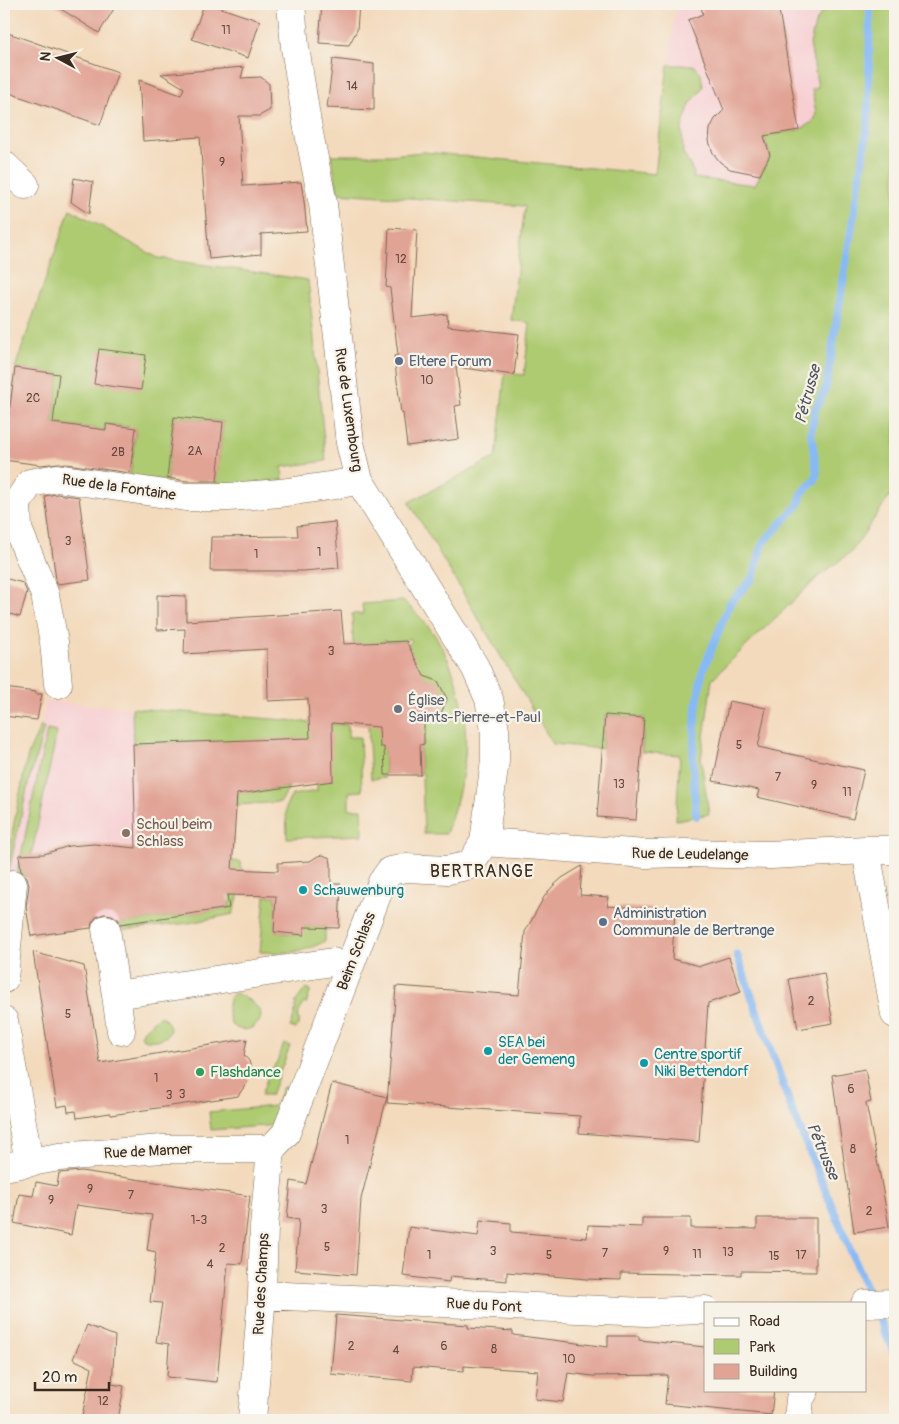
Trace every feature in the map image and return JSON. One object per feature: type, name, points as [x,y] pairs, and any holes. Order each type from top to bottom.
[{"type":"street","name":"Rue de Luxembourg","points":[[292,4],[295,47],[307,124],[323,204],[350,443],[359,480],[475,667],[489,699],[495,730],[495,761],[484,842]]},
{"type":"street","points":[[4,165],[25,185]]},
{"type":"street","name":"Rue de la Fontaine","points":[[58,684],[54,642],[45,595],[18,529],[16,503],[30,483],[57,478],[186,497],[228,497],[280,493],[359,480]]},
{"type":"street","name":"Rue de Leudelange","points":[[484,842],[646,854],[771,855],[895,850]]},
{"type":"street","name":"Beim Schlass","points":[[278,1141],[382,882],[390,871],[406,868],[448,870],[470,864],[484,842]]},
{"type":"street","points":[[866,850],[895,1014]]},
{"type":"street","points":[[4,979],[13,884]]},
{"type":"street","points":[[106,929],[121,1031]]},
{"type":"street","name":"Beim Schlass","points":[[116,995],[333,962]]},
{"type":"street","points":[[4,1021],[16,1165]]},
{"type":"street","name":"Rue de Mamer","points":[[16,1165],[59,1157],[278,1141]]},
{"type":"street","name":"Rue des Champs","points":[[252,1420],[262,1296],[264,1227],[278,1141]]},
{"type":"street","name":"Rue du Pont","points":[[262,1296],[646,1312],[704,1310]]},
{"type":"street","points":[[866,1304],[895,1303]]},
{"type":"street","points":[[798,1420],[800,1399],[804,1392]]},
{"type":"shaded area","points":[[676,4],[826,4],[815,24],[810,44],[819,87],[812,89],[816,114],[814,121],[799,130],[764,136],[770,155],[755,185],[655,174]]},
{"type":"shaded area","name":"Schoul beim Schlass","points":[[46,701],[348,725],[238,794],[229,908],[31,936],[25,895],[28,879],[8,875],[29,780],[44,727],[41,726]]},
{"type":"green space","points":[[826,4],[895,4],[895,488],[852,551],[818,577],[712,679],[701,759],[709,814],[676,820],[680,755],[642,752],[644,718],[605,715],[602,749],[553,744],[409,502],[496,457],[505,373],[524,375],[530,323],[511,320],[525,206],[338,193],[331,155],[390,155],[423,152],[655,174],[668,65],[694,65],[701,74],[703,86],[690,104],[682,127],[683,153],[694,173],[693,178],[755,185],[770,155],[764,136],[799,130],[814,121],[816,114],[812,89],[818,87],[810,44],[815,24]]},
{"type":"green space","points":[[70,209],[158,258],[308,280],[326,461],[282,467],[283,480],[216,486],[223,422],[174,417],[167,481],[130,477],[136,428],[107,424],[106,430],[53,423],[59,374],[15,368]]},
{"type":"green space","points":[[404,601],[427,625],[439,642],[454,675],[463,710],[466,746],[464,764],[458,795],[446,834],[424,834],[422,778],[424,776],[421,772],[420,745],[424,744],[424,742],[417,682],[407,646],[412,641],[410,638],[407,641],[387,642],[385,639],[383,643],[353,644],[352,614],[363,614],[362,604]]},
{"type":"green space","points":[[132,708],[348,725],[348,737],[360,737],[362,791],[349,792],[349,809],[362,809],[363,835],[287,838],[286,806],[292,795],[317,791],[317,783],[332,738],[133,744]]},
{"type":"green space","points":[[383,719],[385,774],[382,777],[385,778],[371,779],[368,725]]},
{"type":"green space","points":[[41,726],[44,727],[29,780],[8,875],[13,828],[26,763]]},
{"type":"green space","points":[[47,730],[57,732],[27,877],[17,875]]},
{"type":"green space","points":[[289,787],[281,802],[237,805],[237,794]]},
{"type":"green space","points":[[232,861],[241,862],[243,880],[233,914],[189,923],[124,930],[117,924],[229,908]]},
{"type":"green space","points":[[265,896],[276,896],[275,932],[303,935],[304,927],[325,927],[325,941],[293,952],[260,952]]},
{"type":"green space","points":[[306,988],[311,990],[306,1004],[303,1003],[297,1018],[300,1020],[296,1029],[290,1027],[295,1014],[295,1003]]},
{"type":"green space","points":[[235,993],[251,1002],[260,1012],[261,1016],[258,1023],[246,1030],[232,1025],[228,1012],[229,1000]]},
{"type":"green space","points":[[158,1017],[163,1017],[168,1023],[169,1033],[162,1039],[143,1039],[141,1036],[143,1031]]},
{"type":"green space","points":[[284,1044],[290,1046],[271,1095],[261,1095],[271,1068],[273,1069],[276,1064]]},
{"type":"green space","points":[[283,1087],[290,1089],[276,1125],[211,1130],[209,1112],[275,1106]]},
{"type":"building","points":[[53,4],[117,4],[99,33]]},
{"type":"building","points":[[204,4],[260,21],[248,58],[192,39]]},
{"type":"building","points":[[322,4],[359,4],[357,30],[349,45],[319,43]]},
{"type":"building","points":[[700,4],[778,4],[799,130],[764,136],[770,155],[760,175],[730,169],[720,162],[713,153],[709,141],[710,129],[715,119],[724,110],[688,20],[703,14]]},
{"type":"building","points":[[8,33],[118,72],[100,125],[4,91],[4,44]]},
{"type":"building","points":[[333,59],[374,64],[374,110],[327,108]]},
{"type":"building","points":[[244,67],[241,78],[261,77],[269,84],[270,110],[259,116],[239,116],[243,186],[301,182],[307,231],[261,234],[261,254],[209,259],[200,137],[143,141],[139,80],[181,95],[184,88],[161,74]]},
{"type":"building","points":[[74,178],[93,182],[89,214],[71,202]]},
{"type":"building","points":[[389,228],[417,230],[412,318],[447,314],[448,326],[519,334],[514,375],[456,367],[461,405],[455,406],[459,439],[407,446],[394,356],[398,355],[390,288],[386,287]]},
{"type":"building","points":[[99,349],[146,355],[141,390],[94,384]]},
{"type":"building","points":[[15,368],[59,374],[53,423],[106,430],[106,424],[136,428],[130,473],[59,463],[41,465],[4,460]]},
{"type":"building","points":[[174,417],[223,422],[217,481],[187,481],[167,478]]},
{"type":"building","points":[[57,494],[79,497],[90,580],[57,584],[45,496]]},
{"type":"building","points":[[335,522],[339,568],[303,571],[210,571],[211,537],[298,536],[297,526]]},
{"type":"building","points":[[4,578],[23,583],[27,592],[20,617],[4,612]]},
{"type":"building","points":[[157,595],[186,596],[186,621],[341,611],[344,644],[406,641],[424,676],[438,681],[447,699],[440,716],[424,725],[424,744],[420,745],[421,775],[385,775],[384,747],[380,747],[379,727],[332,723],[333,781],[237,794],[232,869],[278,871],[278,863],[310,861],[323,855],[330,858],[331,884],[341,884],[339,928],[304,927],[304,935],[274,932],[276,896],[227,895],[229,908],[120,924],[118,919],[112,915],[104,914],[96,917],[91,928],[31,936],[26,907],[29,885],[27,877],[21,871],[19,855],[44,854],[69,846],[94,844],[136,848],[133,744],[310,738],[308,699],[268,701],[267,649],[184,654],[185,629],[157,630]]},
{"type":"building","points":[[4,688],[42,694],[37,720],[4,716]]},
{"type":"building","points":[[729,701],[766,708],[758,747],[864,770],[853,819],[757,797],[759,790],[713,781]]},
{"type":"building","points":[[605,715],[644,718],[636,820],[597,817]]},
{"type":"building","points":[[582,866],[580,895],[609,897],[607,906],[675,910],[672,959],[700,966],[729,957],[741,992],[708,1003],[699,1142],[579,1133],[580,1116],[387,1103],[396,986],[519,995],[525,932],[544,897],[553,886]]},
{"type":"building","points":[[33,952],[84,966],[100,1063],[247,1039],[244,1055],[249,1061],[252,1071],[248,1081],[238,1096],[111,1115],[110,1113],[77,1118],[76,1111],[68,1112],[67,1105],[57,1107]]},
{"type":"building","points":[[824,973],[833,1023],[798,1029],[789,979]]},
{"type":"building","points":[[865,1069],[871,1102],[866,1103],[889,1227],[854,1232],[832,1075]]},
{"type":"building","points":[[332,1083],[387,1097],[361,1199],[356,1275],[295,1270],[299,1220],[287,1218],[291,1181],[306,1184]]},
{"type":"building","points":[[81,1171],[250,1196],[242,1264],[228,1263],[217,1382],[167,1377],[169,1344],[156,1342],[162,1303],[150,1302],[156,1252],[147,1250],[152,1215],[76,1205],[71,1235],[14,1223],[19,1194],[33,1196],[36,1182],[57,1186],[59,1173]]},
{"type":"building","points":[[642,1218],[691,1218],[691,1228],[757,1229],[757,1218],[816,1218],[816,1272],[741,1271],[741,1275],[621,1273],[621,1280],[507,1272],[507,1281],[450,1276],[449,1282],[403,1276],[409,1227],[478,1236],[480,1220],[511,1223],[511,1232],[587,1238],[588,1225],[642,1227]]},
{"type":"building","points":[[336,1315],[468,1325],[468,1328],[513,1331],[513,1335],[608,1347],[608,1336],[639,1336],[639,1340],[704,1347],[704,1392],[774,1392],[771,1415],[665,1404],[668,1375],[593,1376],[568,1373],[563,1402],[535,1399],[538,1371],[464,1366],[464,1371],[413,1367],[412,1381],[331,1374]]},
{"type":"building","points":[[87,1325],[115,1336],[112,1384],[124,1386],[118,1420],[104,1420],[82,1416],[92,1368],[73,1359]]},
{"type":"waterway","name":"Pétrusse","points":[[696,816],[693,759],[696,710],[702,673],[730,603],[753,578],[763,543],[799,504],[802,493],[815,480],[817,473],[811,433],[815,410],[826,388],[868,125],[870,4]]},
{"type":"waterway","name":"Pétrusse","points":[[737,955],[792,1110],[870,1298]]},
{"type":"waterway","name":"Pétrusse","points":[[875,1309],[895,1355]]},
{"type":"place","name":"Eltere Forum","points":[[399,361]]},
{"type":"place","name":"Église Saints-Pierre-et-Paul","points":[[398,709]]},
{"type":"place","name":"Schoul beim Schlass","points":[[126,833]]},
{"type":"place","name":"Schauwenburg","points":[[303,890]]},
{"type":"place","name":"Administration Communale de Bertrange","points":[[603,922]]},
{"type":"place","name":"SEA bei der Gemeng","points":[[488,1051]]},
{"type":"place","name":"Centre sportif Niki Bettendorf","points":[[644,1063]]},
{"type":"place","name":"Flashdance","points":[[200,1072]]},
{"type":"district","name":"BERTRANGE","points":[[482,871]]}]
